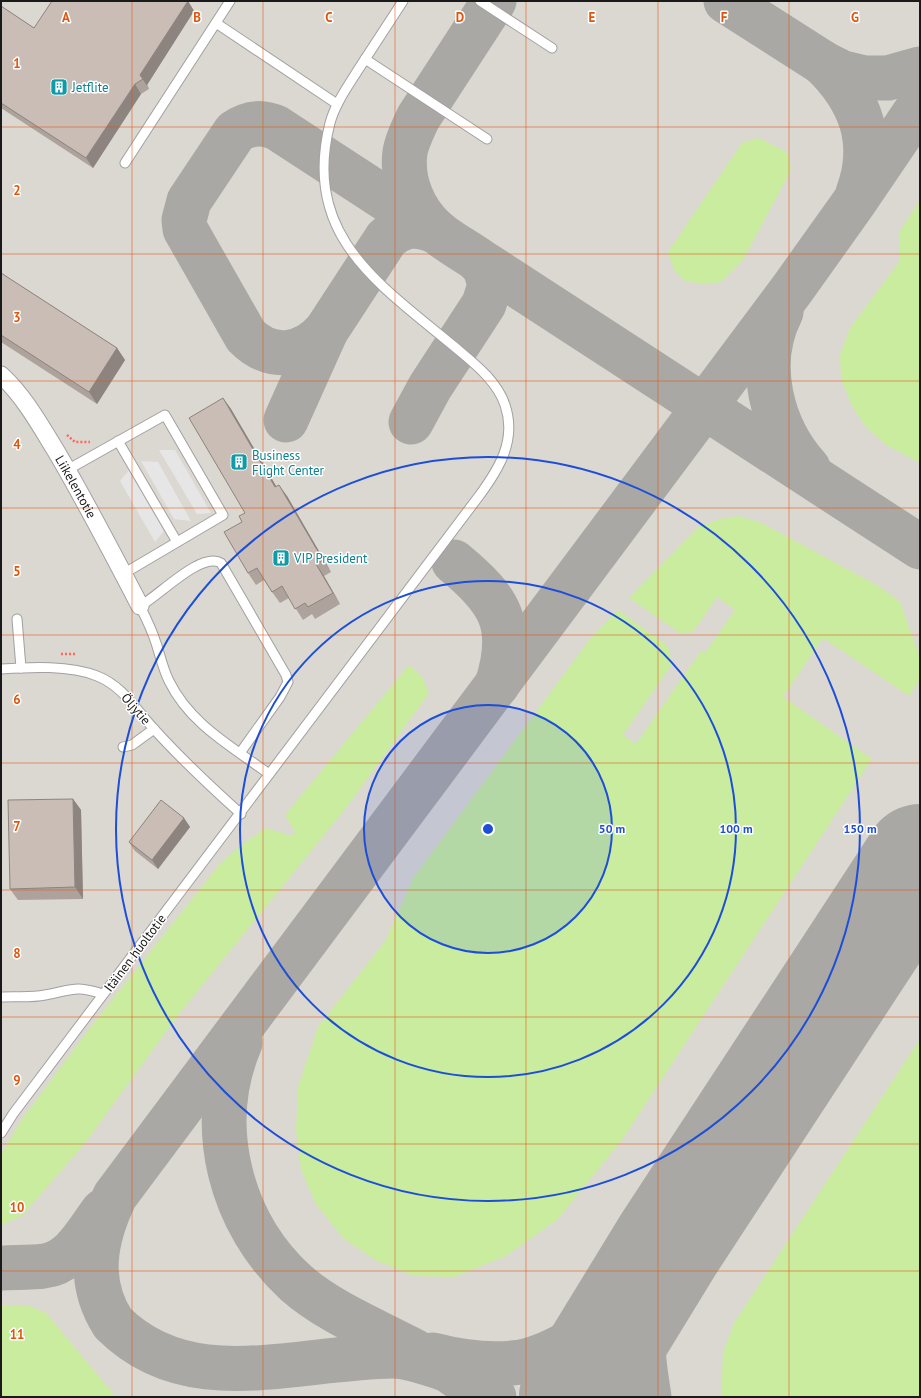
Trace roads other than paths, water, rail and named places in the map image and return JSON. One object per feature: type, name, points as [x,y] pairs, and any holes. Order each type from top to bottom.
[{"type":"street","name":"Liikelentotie","points":[[1,375],[10,384],[36,419],[67,470],[140,606]]},
{"type":"lane","points":[[125,163],[230,1]]},
{"type":"lane","name":"Itäinen huoltotie","points":[[1,1133],[13,1114],[103,994],[241,814],[269,774],[496,474],[504,458],[508,442],[509,424],[506,405],[498,389],[486,375],[462,353],[370,276],[345,243],[335,225],[324,181],[324,159],[330,121],[337,104],[402,1]]},
{"type":"lane","points":[[480,1],[552,48]]},
{"type":"lane","points":[[216,23],[337,104]]},
{"type":"lane","points":[[365,59],[487,139]]},
{"type":"lane","points":[[67,470],[165,415],[223,515],[123,574]]},
{"type":"lane","points":[[118,441],[177,542]]},
{"type":"lane","points":[[240,753],[280,697],[288,682],[286,675],[222,563],[215,560],[208,561],[174,580],[151,600],[140,606],[169,680],[195,719],[213,735],[269,774]]},
{"type":"lane","points":[[17,619],[21,668]]},
{"type":"lane","name":"Öljytie","points":[[1,670],[21,668],[71,670],[99,676],[122,692],[154,729],[206,782],[241,814]]},
{"type":"lane","points":[[123,747],[132,745],[154,729]]},
{"type":"lane","points":[[1,997],[44,996],[68,989],[84,988],[103,994]]},
{"type":"place","name":"Jetflite","points":[[59,87]]},
{"type":"place","name":"Business Flight Center","points":[[239,462]]},
{"type":"place","name":"VIP President","points":[[281,558]]}]
